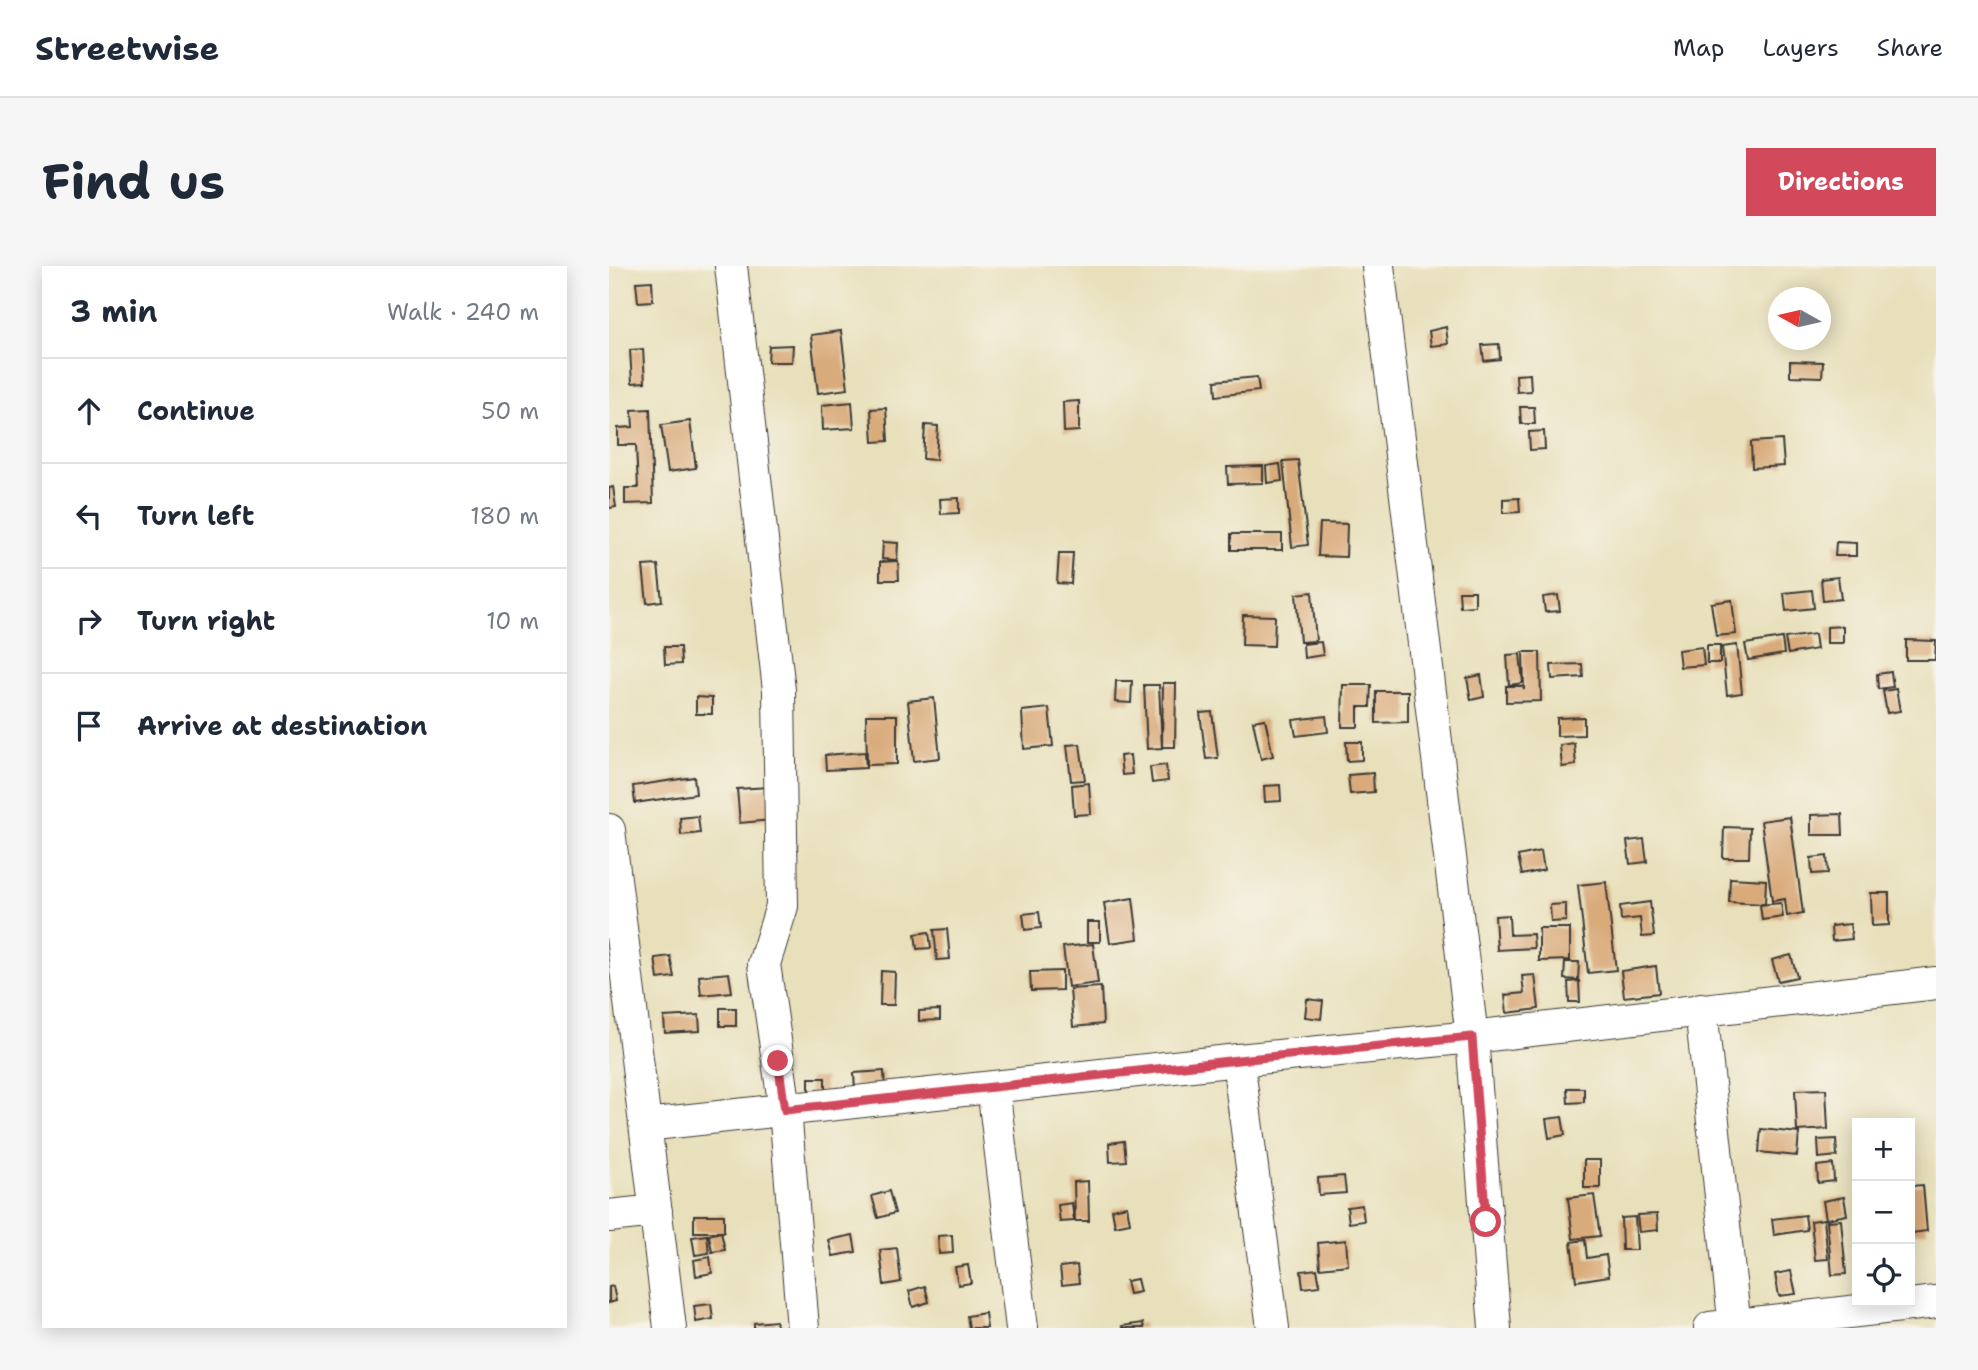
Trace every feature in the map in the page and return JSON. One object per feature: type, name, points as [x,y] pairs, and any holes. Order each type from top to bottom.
[{"type":"street","points":[[731,266],[779,690],[782,906],[764,964],[785,1110],[803,1328]]},
{"type":"street","points":[[1378,266],[1472,1037],[1495,1328]]},
{"type":"street","points":[[609,830],[618,973],[645,1125],[670,1328]]},
{"type":"street","points":[[645,1125],[1472,1037],[1936,983]]},
{"type":"street","points":[[1701,1009],[1727,1327],[1936,1301]]},
{"type":"street","points":[[1238,1060],[1273,1328]]},
{"type":"street","points":[[993,1087],[1022,1328]]},
{"type":"street","points":[[609,1216],[656,1211]]},
{"type":"building","points":[[652,281],[653,301],[638,302],[636,282]]},
{"type":"building","points":[[1446,327],[1448,344],[1431,346],[1429,331]]},
{"type":"building","points":[[841,331],[848,389],[818,393],[811,335]]},
{"type":"building","points":[[1499,344],[1500,359],[1484,361],[1482,345]]},
{"type":"building","points":[[793,345],[792,362],[768,362],[769,346]]},
{"type":"building","points":[[643,349],[645,382],[632,383],[630,350]]},
{"type":"building","points":[[1790,361],[1823,362],[1822,377],[1790,376]]},
{"type":"building","points":[[1530,374],[1531,391],[1517,392],[1516,375]]},
{"type":"building","points":[[1257,377],[1259,391],[1216,396],[1215,381]]},
{"type":"building","points":[[1079,401],[1079,431],[1064,432],[1063,402]]},
{"type":"building","points":[[852,402],[854,428],[823,430],[822,405]]},
{"type":"building","points":[[1520,407],[1534,407],[1535,424],[1521,424]]},
{"type":"building","points":[[886,408],[888,441],[873,442],[871,409]]},
{"type":"building","points":[[650,409],[653,503],[625,504],[625,488],[638,488],[636,445],[618,445],[618,428],[633,427],[632,410]]},
{"type":"building","points":[[690,421],[696,468],[668,472],[661,425]]},
{"type":"building","points":[[925,425],[938,426],[936,460],[923,459]]},
{"type":"building","points":[[1544,431],[1545,449],[1530,450],[1529,432]]},
{"type":"building","points":[[1782,440],[1784,466],[1752,468],[1751,442]]},
{"type":"building","points":[[1298,460],[1308,545],[1292,547],[1283,461]]},
{"type":"building","points":[[1280,464],[1282,481],[1267,483],[1266,466]]},
{"type":"building","points":[[1263,466],[1263,483],[1228,484],[1227,467]]},
{"type":"building","points":[[613,487],[616,507],[609,508],[609,488]]},
{"type":"building","points":[[959,498],[959,513],[941,514],[940,499]]},
{"type":"building","points":[[1519,498],[1520,512],[1503,513],[1503,499]]},
{"type":"building","points":[[1320,523],[1347,524],[1346,557],[1318,556]]},
{"type":"building","points":[[1231,534],[1282,534],[1282,550],[1231,550]]},
{"type":"building","points":[[883,542],[898,543],[897,560],[882,559]]},
{"type":"building","points":[[1836,542],[1856,543],[1856,556],[1835,556]]},
{"type":"building","points":[[1059,553],[1073,553],[1071,584],[1057,583]]},
{"type":"building","points":[[898,561],[899,580],[880,580],[880,562]]},
{"type":"building","points":[[658,565],[662,601],[647,603],[643,566]]},
{"type":"building","points":[[1838,577],[1841,599],[1823,601],[1821,579]]},
{"type":"building","points":[[1812,590],[1814,608],[1786,611],[1784,593]]},
{"type":"building","points":[[1459,591],[1475,591],[1475,606],[1460,607]]},
{"type":"building","points":[[1312,592],[1316,641],[1300,642],[1296,594]]},
{"type":"building","points":[[1558,595],[1560,611],[1545,612],[1543,597]]},
{"type":"building","points":[[1732,600],[1736,634],[1716,636],[1711,603]]},
{"type":"building","points":[[1243,615],[1275,616],[1274,646],[1242,645]]},
{"type":"building","points":[[1843,626],[1843,643],[1827,643],[1827,627]]},
{"type":"building","points":[[1815,634],[1817,649],[1788,654],[1785,638]]},
{"type":"building","points":[[1782,638],[1784,654],[1748,660],[1745,644]]},
{"type":"building","points":[[1906,640],[1936,641],[1935,660],[1906,660]]},
{"type":"building","points":[[1321,642],[1323,655],[1304,658],[1303,644]]},
{"type":"building","points":[[1707,645],[1720,645],[1720,663],[1707,663]]},
{"type":"building","points":[[1737,645],[1742,693],[1727,695],[1722,647]]},
{"type":"building","points":[[664,647],[680,647],[681,664],[665,665]]},
{"type":"building","points":[[1702,647],[1704,665],[1680,667],[1678,650]]},
{"type":"building","points":[[1523,652],[1540,652],[1541,701],[1506,702],[1506,686],[1523,686],[1524,689]]},
{"type":"building","points":[[1520,654],[1523,683],[1509,685],[1507,655]]},
{"type":"building","points":[[1582,664],[1583,677],[1552,679],[1551,665]]},
{"type":"building","points":[[1891,672],[1893,687],[1878,689],[1877,674]]},
{"type":"building","points":[[1481,675],[1484,697],[1471,700],[1467,678]]},
{"type":"building","points":[[1116,681],[1132,681],[1131,703],[1115,702]]},
{"type":"building","points":[[1163,683],[1176,683],[1175,747],[1162,747]]},
{"type":"building","points":[[1144,685],[1159,685],[1162,748],[1147,749]]},
{"type":"building","points":[[1343,685],[1371,685],[1370,707],[1358,707],[1358,727],[1342,727]]},
{"type":"building","points":[[1896,689],[1900,711],[1887,713],[1883,691]]},
{"type":"building","points":[[1376,691],[1408,691],[1408,722],[1376,723]]},
{"type":"building","points":[[696,697],[712,698],[712,714],[696,714]]},
{"type":"building","points":[[934,698],[940,758],[914,761],[908,701]]},
{"type":"building","points":[[1049,708],[1053,746],[1024,749],[1022,711]]},
{"type":"building","points":[[1212,712],[1218,758],[1206,759],[1200,713]]},
{"type":"building","points":[[866,715],[897,715],[897,764],[867,765]]},
{"type":"building","points":[[1326,716],[1328,732],[1296,736],[1293,720]]},
{"type":"building","points":[[1584,717],[1584,735],[1557,736],[1557,718]]},
{"type":"building","points":[[1265,719],[1273,756],[1261,759],[1253,721]]},
{"type":"building","points":[[1346,742],[1362,742],[1362,760],[1347,761]]},
{"type":"building","points":[[1574,743],[1576,765],[1562,767],[1560,745]]},
{"type":"building","points":[[1080,744],[1085,780],[1071,781],[1067,745]]},
{"type":"building","points":[[865,752],[866,768],[826,770],[825,755]]},
{"type":"building","points":[[1130,755],[1132,774],[1122,775],[1120,756]]},
{"type":"building","points":[[1166,765],[1168,781],[1152,783],[1150,767]]},
{"type":"building","points":[[1373,773],[1374,792],[1350,794],[1348,775]]},
{"type":"building","points":[[694,777],[696,794],[635,803],[633,786]]},
{"type":"building","points":[[1089,783],[1091,814],[1074,815],[1072,785]]},
{"type":"building","points":[[1280,785],[1281,801],[1265,802],[1264,786]]},
{"type":"building","points":[[769,787],[771,820],[740,823],[737,789]]},
{"type":"building","points":[[1842,814],[1843,835],[1811,835],[1811,815]]},
{"type":"building","points":[[698,816],[700,833],[681,835],[680,818]]},
{"type":"building","points":[[1790,817],[1803,913],[1787,916],[1785,899],[1772,901],[1761,821]]},
{"type":"building","points":[[1724,827],[1750,828],[1749,858],[1723,858]]},
{"type":"building","points":[[1644,839],[1647,862],[1630,864],[1627,841]]},
{"type":"building","points":[[1541,851],[1544,870],[1522,875],[1518,856]]},
{"type":"building","points":[[1827,856],[1828,873],[1812,874],[1811,858]]},
{"type":"building","points":[[1730,878],[1766,880],[1765,904],[1729,902]]},
{"type":"building","points":[[1606,882],[1616,970],[1588,973],[1578,885]]},
{"type":"building","points":[[1871,893],[1889,893],[1889,925],[1872,926]]},
{"type":"building","points":[[1133,898],[1138,939],[1110,943],[1104,903]]},
{"type":"building","points":[[1650,902],[1654,936],[1642,937],[1640,918],[1621,920],[1620,906]]},
{"type":"building","points":[[1781,903],[1783,917],[1762,920],[1760,905]]},
{"type":"building","points":[[1566,904],[1566,921],[1551,922],[1550,905]]},
{"type":"building","points":[[1039,912],[1041,928],[1025,930],[1023,914]]},
{"type":"building","points":[[1509,915],[1510,935],[1533,934],[1534,948],[1497,950],[1495,916]]},
{"type":"building","points":[[1087,922],[1100,922],[1100,942],[1087,942]]},
{"type":"building","points":[[1850,924],[1852,939],[1832,941],[1831,926]]},
{"type":"building","points":[[1539,928],[1570,928],[1570,960],[1539,961]]},
{"type":"building","points":[[947,929],[950,959],[937,960],[934,930]]},
{"type":"building","points":[[929,932],[931,948],[917,949],[915,934]]},
{"type":"building","points":[[1093,944],[1098,983],[1068,987],[1063,947]]},
{"type":"building","points":[[1791,955],[1797,977],[1778,981],[1772,960]]},
{"type":"building","points":[[670,956],[674,977],[658,979],[655,958]]},
{"type":"building","points":[[1565,962],[1579,962],[1578,980],[1564,979]]},
{"type":"building","points":[[1656,966],[1659,993],[1624,997],[1621,971]]},
{"type":"building","points":[[881,971],[895,972],[894,1005],[880,1005]]},
{"type":"building","points":[[1062,971],[1062,990],[1031,991],[1030,972]]},
{"type":"building","points":[[729,973],[732,992],[701,995],[699,976]]},
{"type":"building","points":[[1535,975],[1539,1009],[1507,1013],[1505,995],[1524,993],[1522,976]]},
{"type":"building","points":[[1579,981],[1580,1002],[1569,1002],[1568,982]]},
{"type":"building","points":[[1101,987],[1103,1024],[1073,1027],[1070,989]]},
{"type":"building","points":[[1307,999],[1323,1001],[1321,1019],[1305,1017]]},
{"type":"building","points":[[720,1008],[736,1008],[736,1026],[720,1026]]},
{"type":"building","points":[[940,1010],[940,1020],[919,1021],[919,1011]]},
{"type":"building","points":[[699,1015],[700,1031],[665,1033],[664,1017]]},
{"type":"building","points":[[884,1071],[885,1090],[855,1092],[854,1073]]},
{"type":"building","points":[[809,1078],[825,1078],[825,1097],[809,1097]]},
{"type":"building","points":[[1567,1088],[1584,1088],[1584,1102],[1568,1103]]},
{"type":"building","points":[[1826,1089],[1828,1129],[1797,1131],[1795,1090]]},
{"type":"building","points":[[1562,1117],[1565,1135],[1549,1138],[1546,1119]]},
{"type":"building","points":[[1761,1129],[1799,1133],[1797,1156],[1759,1152]]},
{"type":"building","points":[[1836,1139],[1837,1156],[1819,1158],[1818,1140]]},
{"type":"building","points":[[1124,1141],[1126,1161],[1110,1162],[1109,1143]]},
{"type":"building","points":[[1584,1160],[1600,1160],[1600,1188],[1584,1188]]},
{"type":"building","points":[[1833,1164],[1834,1181],[1818,1183],[1817,1166]]},
{"type":"building","points":[[1344,1176],[1346,1193],[1319,1195],[1318,1178]]},
{"type":"building","points":[[1088,1181],[1089,1221],[1075,1221],[1074,1182]]},
{"type":"building","points":[[1923,1185],[1927,1231],[1915,1233],[1915,1186]]},
{"type":"building","points":[[889,1191],[895,1213],[878,1218],[872,1196]]},
{"type":"building","points":[[1594,1195],[1600,1236],[1573,1239],[1568,1198]]},
{"type":"building","points":[[1844,1197],[1847,1215],[1826,1219],[1823,1201]]},
{"type":"building","points":[[1072,1203],[1074,1221],[1060,1222],[1058,1205]]},
{"type":"building","points":[[1362,1205],[1364,1221],[1349,1223],[1347,1207]]},
{"type":"building","points":[[1127,1206],[1130,1223],[1115,1226],[1112,1209]]},
{"type":"building","points":[[1657,1214],[1658,1230],[1639,1232],[1637,1215]]},
{"type":"building","points":[[694,1215],[724,1215],[724,1232],[694,1232]]},
{"type":"building","points":[[1805,1215],[1807,1230],[1774,1235],[1772,1219]]},
{"type":"building","points":[[1635,1217],[1637,1250],[1622,1250],[1621,1218]]},
{"type":"building","points":[[1824,1219],[1828,1259],[1815,1260],[1811,1221]]},
{"type":"building","points":[[1841,1220],[1846,1274],[1832,1275],[1827,1221]]},
{"type":"building","points":[[721,1232],[725,1250],[712,1252],[709,1235]]},
{"type":"building","points":[[707,1235],[709,1253],[695,1255],[692,1237]]},
{"type":"building","points":[[853,1235],[856,1252],[833,1256],[829,1240]]},
{"type":"building","points":[[952,1235],[953,1253],[939,1254],[938,1236]]},
{"type":"building","points":[[1346,1240],[1348,1265],[1320,1268],[1318,1243]]},
{"type":"building","points":[[1585,1240],[1587,1258],[1606,1255],[1609,1276],[1576,1281],[1571,1242]]},
{"type":"building","points":[[897,1248],[901,1282],[884,1285],[880,1250]]},
{"type":"building","points":[[710,1257],[712,1273],[696,1276],[694,1260]]},
{"type":"building","points":[[968,1265],[971,1283],[958,1285],[955,1267]]},
{"type":"building","points":[[1077,1265],[1079,1283],[1062,1285],[1060,1267]]},
{"type":"building","points":[[1317,1269],[1320,1286],[1303,1288],[1301,1271]]},
{"type":"building","points":[[1791,1271],[1796,1294],[1779,1296],[1775,1274]]},
{"type":"building","points":[[1137,1279],[1140,1292],[1129,1294],[1126,1281]]},
{"type":"building","points":[[613,1286],[616,1301],[609,1303],[609,1287]]},
{"type":"building","points":[[925,1286],[929,1302],[913,1307],[909,1291]]},
{"type":"building","points":[[711,1304],[713,1319],[696,1322],[694,1306]]},
{"type":"building","points":[[985,1313],[987,1328],[969,1328],[967,1316]]},
{"type":"building","points":[[776,1321],[776,1328],[754,1328],[754,1323]]},
{"type":"building","points":[[1143,1323],[1144,1328],[1122,1326]]},
{"type":"route","points":[[778,1061],[785,1110],[1472,1037],[1486,1222]]}]
